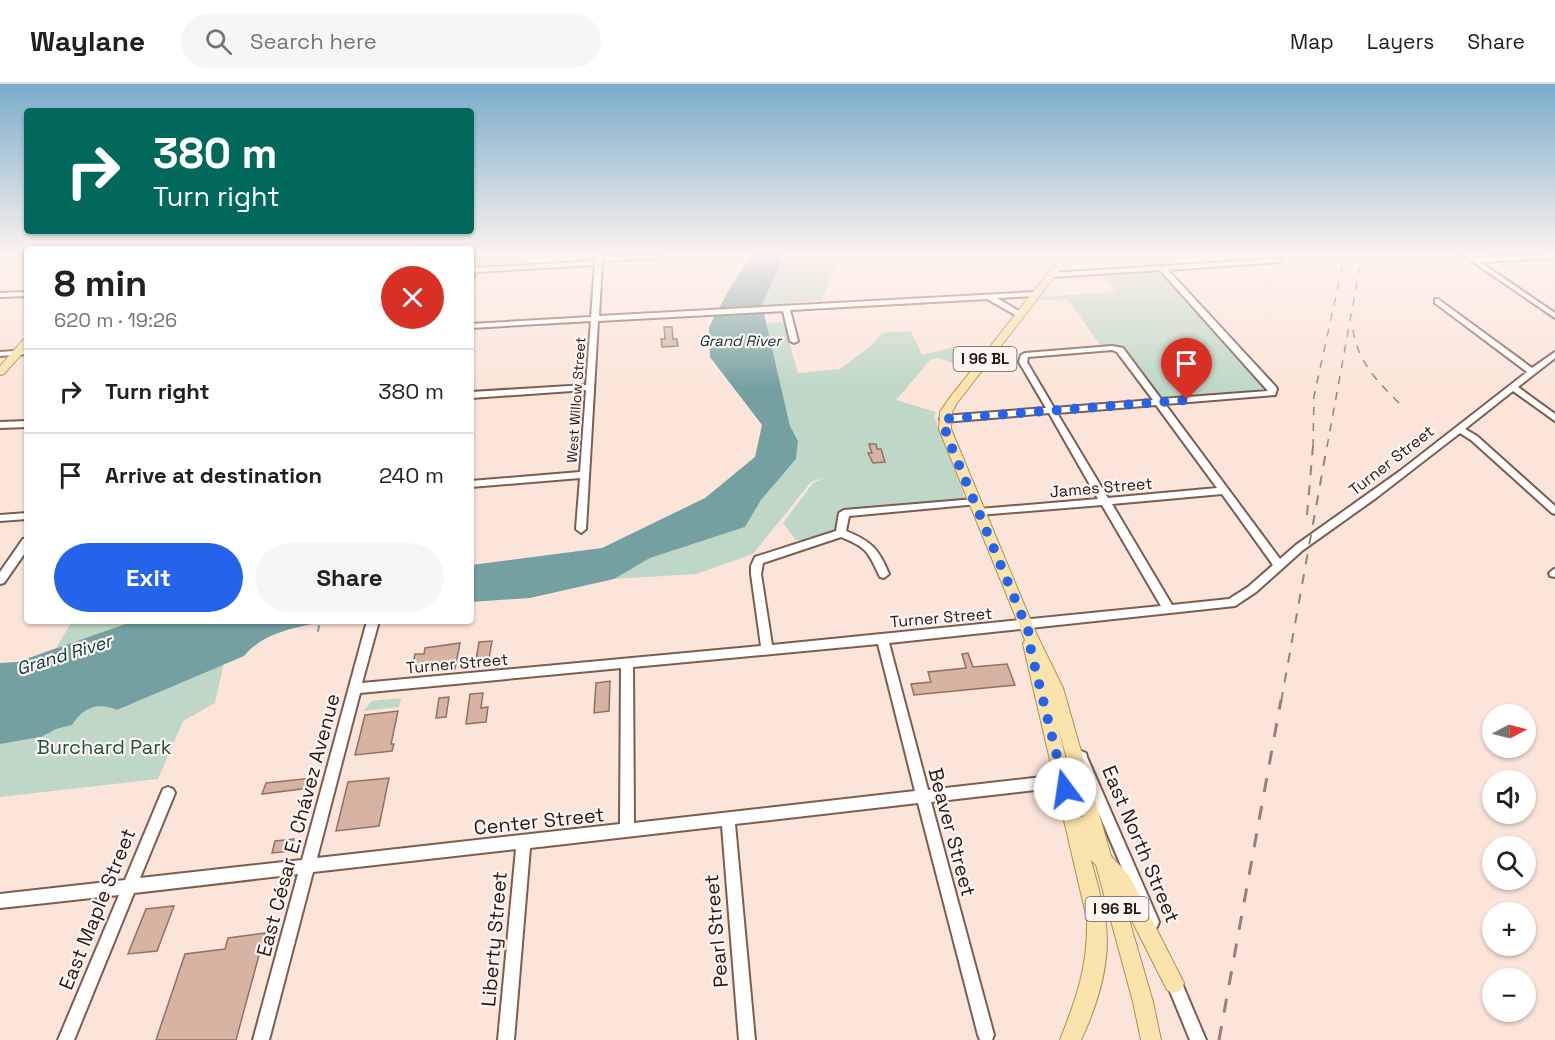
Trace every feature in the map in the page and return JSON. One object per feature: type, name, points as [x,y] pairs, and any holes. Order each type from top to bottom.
[{"type":"main road","name":"I 96 BL","points":[[944,419],[952,402],[1031,300]]},
{"type":"main road","points":[[0,372],[22,352]]},
{"type":"main road","name":"East North Street","points":[[944,419],[949,441],[1028,629],[1048,670],[1066,725]]},
{"type":"main road","name":"East North Street","points":[[1028,629],[1031,651],[1070,783]]},
{"type":"main road","name":"I 96 BL","points":[[1066,725],[1070,783],[1091,891],[1097,942],[1093,982],[1084,1010],[1070,1040]]},
{"type":"main road","name":"I 96 BL","points":[[1070,783],[1104,861],[1143,1002],[1151,1040]]},
{"type":"main road","points":[[1104,861],[1125,888],[1174,983]]},
{"type":"street","name":"West Willow Street","points":[[581,529],[596,300]]},
{"type":"street","points":[[474,326],[923,300]]},
{"type":"street","points":[[997,300],[1019,315]]},
{"type":"street","points":[[944,419],[1270,394],[1273,389],[1191,300]]},
{"type":"street","points":[[1531,300],[1555,316]]},
{"type":"street","points":[[1438,301],[1532,372]]},
{"type":"street","points":[[783,308],[794,341]]},
{"type":"street","points":[[1168,610],[1023,362],[1023,357],[1029,354],[1118,348],[1280,566]]},
{"type":"street","points":[[0,354],[22,352]]},
{"type":"street","name":"Turner Street","points":[[355,689],[882,639],[1028,629],[1231,603],[1555,354]]},
{"type":"street","points":[[474,395],[590,387]]},
{"type":"street","points":[[1513,387],[1555,418]]},
{"type":"street","points":[[0,425],[24,424]]},
{"type":"street","points":[[1459,429],[1474,438],[1555,511]]},
{"type":"street","points":[[474,484],[584,475]]},
{"type":"street","name":"James Street","points":[[841,533],[844,513],[1105,502],[1225,491]]},
{"type":"street","points":[[0,518],[24,516]]},
{"type":"street","points":[[767,650],[756,574],[759,560],[841,533],[878,554],[884,574]]},
{"type":"street","points":[[0,580],[24,546]]},
{"type":"street","name":"East César E. Chávez Avenue","points":[[261,1040],[372,624]]},
{"type":"street","name":"Beaver Street","points":[[882,639],[986,1035]]},
{"type":"street","points":[[627,663],[627,830]]},
{"type":"street","name":"East North Street","points":[[1066,725],[1158,936],[1174,983],[1198,1040]]},
{"type":"street","name":"Center Street","points":[[0,901],[923,796],[1070,783]]},
{"type":"street","name":"East Maple Street","points":[[66,1040],[168,793]]},
{"type":"street","name":"Pearl Street","points":[[728,819],[747,1040]]},
{"type":"street","name":"Liberty Street","points":[[506,1040],[524,842]]},
{"type":"green space","points":[[764,300],[822,300],[822,300],[762,305]]},
{"type":"green space","points":[[1067,300],[1187,300],[1268,390],[1163,400],[1122,346],[1101,346]]},
{"type":"green space","points":[[788,322],[789,342],[798,373],[840,369],[872,345],[882,333],[911,331],[922,355],[951,348],[980,357],[969,369],[939,358],[931,359],[896,400],[936,412],[934,417],[966,500],[840,511],[836,530],[810,540],[796,540],[783,523],[813,483],[827,477],[811,482],[753,554],[696,574],[614,579],[650,558],[745,527],[761,500],[796,459],[798,441],[790,426],[766,323]]},
{"type":"green space","points":[[70,624],[126,624],[56,648]]},
{"type":"green space","name":"Burchard Park","points":[[224,663],[215,703],[183,721],[158,779],[0,797],[0,744],[41,737],[56,729],[72,725],[86,710],[97,706],[118,710]]},
{"type":"green space","points":[[401,698],[399,707],[363,711],[372,701]]},
{"type":"water","name":"Grand River","points":[[724,300],[764,300],[762,305],[790,426],[798,441],[796,459],[761,500],[745,527],[650,558],[614,579],[530,598],[474,602],[474,565],[602,548],[705,498],[755,457],[762,425],[710,357],[709,327]]},
{"type":"water","name":"Grand River","points":[[125,624],[315,624],[273,635],[244,656],[117,710],[97,706],[86,710],[72,725],[56,729],[41,737],[0,744],[0,663],[17,662]]},
{"type":"building","points":[[664,327],[672,327],[673,339],[677,339],[678,346],[662,347],[661,339],[665,339]]},
{"type":"building","points":[[869,444],[876,444],[877,449],[881,449],[885,462],[873,463],[868,453],[872,453]]},
{"type":"building","points":[[492,641],[488,665],[475,666],[479,642]]},
{"type":"building","points":[[460,643],[455,669],[411,672],[415,654],[424,654],[425,648]]},
{"type":"building","points":[[968,653],[973,667],[1007,664],[1015,685],[914,695],[911,684],[931,682],[928,672],[966,668],[962,654]]},
{"type":"building","points":[[610,681],[609,711],[594,713],[596,683]]},
{"type":"building","points":[[483,693],[481,708],[488,707],[486,722],[466,724],[470,694]]},
{"type":"building","points":[[449,697],[446,717],[436,718],[439,698]]},
{"type":"building","points":[[398,711],[391,744],[394,744],[392,751],[355,755],[365,715]]},
{"type":"building","points":[[312,778],[309,788],[262,794],[266,783]]},
{"type":"building","points":[[389,778],[379,826],[336,831],[348,782]]},
{"type":"building","points":[[294,839],[291,851],[272,853],[275,841]]},
{"type":"building","points":[[174,906],[157,951],[128,954],[146,909]]},
{"type":"building","points":[[265,933],[236,1040],[156,1040],[185,954],[225,949],[228,938]]},
{"type":"waterway","points":[[318,631],[319,626]]},
{"type":"railway","points":[[1313,447],[1314,396],[1335,300]]},
{"type":"railway","points":[[1327,447],[1354,300]]},
{"type":"railway","points":[[1353,330],[1364,361],[1376,379],[1399,403]]},
{"type":"railway","points":[[1307,515],[1313,446]]},
{"type":"railway","points":[[1281,702],[1327,446]]},
{"type":"railway","points":[[1219,1040],[1281,700]]},
{"type":"route","points":[[1065,789],[1031,651],[1029,633],[949,441],[944,419],[1187,400]]}]
